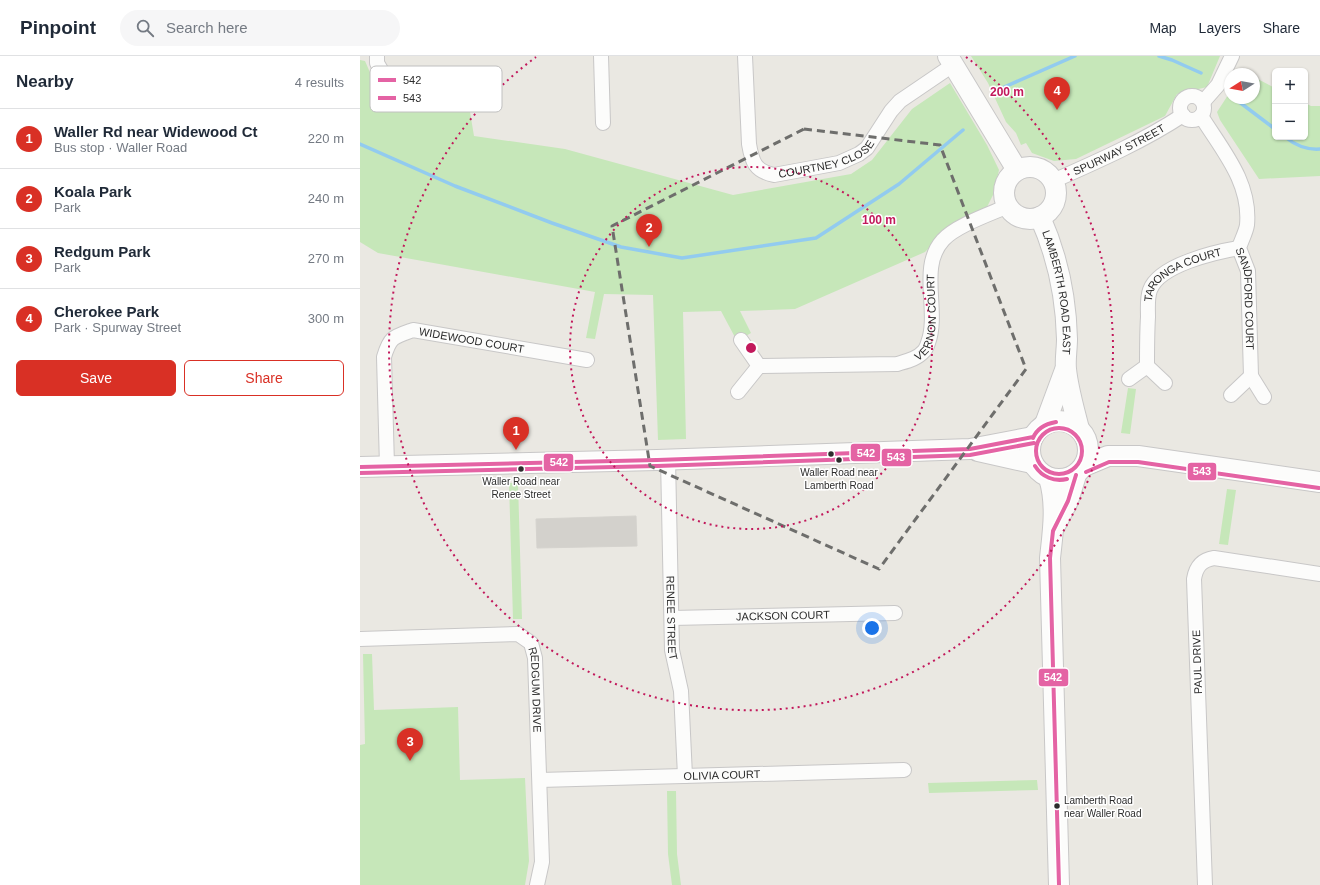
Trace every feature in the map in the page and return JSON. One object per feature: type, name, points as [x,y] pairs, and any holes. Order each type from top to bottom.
[{"type":"street","points":[[377,56],[377,63],[379,66]]},
{"type":"street","points":[[601,56],[603,123]]},
{"type":"street","name":"COURTNEY CLOSE","points":[[745,56],[749,144],[751,156],[759,170],[774,176],[839,163],[859,154],[867,148],[891,111],[900,101],[950,60]]},
{"type":"street","points":[[1203,102],[1218,86],[1228,68],[1232,56]]},
{"type":"street","points":[[950,60],[1017,170]]},
{"type":"street","points":[[1195,97],[1203,102],[1204,108],[1201,116],[1192,120],[1183,115],[1181,106],[1186,98],[1195,97]]},
{"type":"street","name":"SPURWAY STREET","points":[[1053,181],[1082,169],[1166,126],[1183,115]]},
{"type":"street","name":"SANDFORD COURT","points":[[1201,116],[1237,172],[1245,193],[1247,210],[1246,226],[1238,248],[1248,271],[1251,376]]},
{"type":"street","points":[[1025,167],[1041,169],[1048,174],[1053,181],[1056,189],[1053,206],[1040,217],[1031,219],[1022,218],[1014,213],[1008,206],[1005,199],[1004,190],[1006,182],[1017,170],[1025,167]]},
{"type":"street","name":"VERNON COURT","points":[[758,366],[897,364],[914,359],[925,351],[932,334],[931,263],[937,248],[943,240],[957,229],[1008,206]]},
{"type":"street","name":"LAMBERTH ROAD EAST","points":[[1040,217],[1048,234],[1057,263],[1065,307],[1067,339],[1066,369],[1072,403],[1083,434]]},
{"type":"street","name":"TARONGA COURT","points":[[1147,366],[1148,298],[1152,285],[1161,275],[1188,261],[1218,251],[1238,248]]},
{"type":"street","name":"WIDEWOOD COURT","points":[[388,466],[384,357],[388,342],[400,334],[413,330],[587,360]]},
{"type":"street","points":[[738,392],[758,366],[741,340]]},
{"type":"street","points":[[1129,380],[1147,366],[1165,383]]},
{"type":"street","name":"LAMBERTH ROAD EAST","points":[[1039,431],[1066,369]]},
{"type":"street","points":[[1231,395],[1251,376],[1264,397]]},
{"type":"street","points":[[360,467],[970,449],[1039,431],[1054,421],[1063,421],[1072,424],[1083,434],[1138,456]]},
{"type":"street","points":[[1039,431],[1030,450],[1032,463],[1042,475],[1058,480],[1068,479],[1080,470],[1108,456],[1138,456],[1320,482]]},
{"type":"street","points":[[1053,531],[1068,501],[1080,470],[1088,457],[1089,448],[1083,434]]},
{"type":"street","points":[[970,449],[1032,463]]},
{"type":"street","name":"RENEE STREET","points":[[668,459],[672,650],[682,691],[685,776]]},
{"type":"street","points":[[1049,478],[1054,501],[1050,558],[1059,885]]},
{"type":"street","name":"PAUL DRIVE","points":[[1205,885],[1194,579],[1196,570],[1206,559],[1214,558],[1320,574]]},
{"type":"street","name":"JACKSON COURT","points":[[672,618],[895,613]]},
{"type":"street","name":"REDGUM DRIVE","points":[[360,639],[518,634],[531,643],[535,658],[540,780],[542,862],[537,885]]},
{"type":"street","name":"OLIVIA COURT","points":[[540,780],[904,770]]},
{"type":"highlighted area","points":[[804,129],[940,145],[1026,369],[879,569],[650,466],[612,226]]},
{"type":"green space","points":[[971,56],[1220,56],[1207,87],[1177,94],[1165,116],[1076,159],[1054,161],[1032,153],[1026,143],[1021,145],[1016,133],[1006,122],[988,83]]},
{"type":"green space","points":[[360,60],[365,61],[370,72],[370,112],[470,112],[474,136],[565,149],[733,195],[851,174],[872,160],[912,109],[950,83],[987,145],[999,170],[994,193],[986,209],[952,225],[925,252],[795,309],[740,311],[751,333],[737,341],[721,311],[683,312],[686,439],[658,440],[653,295],[604,294],[595,339],[586,338],[595,292],[378,253],[360,242]]},
{"type":"green space","points":[[1260,80],[1272,86],[1272,140],[1308,140],[1308,104],[1320,106],[1320,176],[1259,179],[1220,120],[1217,112],[1224,101],[1224,104],[1260,104]]},
{"type":"green space","points":[[1128,388],[1136,389],[1130,434],[1121,433]]},
{"type":"green space","points":[[509,483],[518,483],[522,619],[513,619]]},
{"type":"green space","points":[[1227,489],[1236,490],[1228,545],[1219,544]]},
{"type":"green space","points":[[363,654],[372,654],[374,710],[458,707],[460,780],[525,778],[529,861],[525,885],[360,885],[360,745],[365,744]]},
{"type":"green space","points":[[1037,780],[1038,790],[929,793],[928,783]]},
{"type":"green space","points":[[667,791],[676,791],[677,854],[681,885],[672,885],[668,854]]},
{"type":"building","points":[[636,516],[637,546],[537,548],[536,519]]},
{"type":"waterway","points":[[1002,88],[1075,56]]},
{"type":"waterway","points":[[1159,56],[1201,73]]},
{"type":"waterway","points":[[1242,104],[1272,127]]},
{"type":"waterway","points":[[360,144],[455,186],[552,223],[621,247],[682,258],[816,238],[899,184],[963,130]]},
{"type":"waterway","points":[[1290,140],[1311,149],[1320,149]]},
{"type":"transit line","name":"542","points":[[1033,438],[1042,427],[1056,422]]},
{"type":"transit line","name":"543","points":[[1055,428],[1063,428],[1072,432],[1078,438],[1082,451],[1078,464],[1072,470],[1063,474],[1055,474],[1046,470],[1040,464],[1036,455],[1036,447],[1040,438],[1046,432],[1055,428]]},
{"type":"transit line","name":"542","points":[[360,467],[657,460],[970,449],[1033,437]]},
{"type":"transit line","name":"543","points":[[360,473],[657,466],[970,455],[1034,443]]},
{"type":"transit line","name":"543","points":[[1086,472],[1109,462],[1138,462],[1319,488]]},
{"type":"transit line","name":"542","points":[[1035,466],[1041,473],[1049,478],[1058,480],[1067,479]]},
{"type":"transit line","name":"542","points":[[1059,885],[1050,558],[1053,531],[1068,501],[1076,475]]},
{"type":"place","name":"Cherokee Park","points":[[1057,110]]},
{"type":"place","name":"Koala Park","points":[[649,247]]},
{"type":"place","name":"Waller Rd near Widewood Ct","points":[[516,450]]},
{"type":"place","name":"Waller Road near Lamberth Road","points":[[839,460]]},
{"type":"place","name":"Waller Road near Renee Street","points":[[521,469]]},
{"type":"place","name":"Redgum Park","points":[[410,761]]},
{"type":"place","name":"Lamberth Road near Waller Road","points":[[1057,806]]}]
